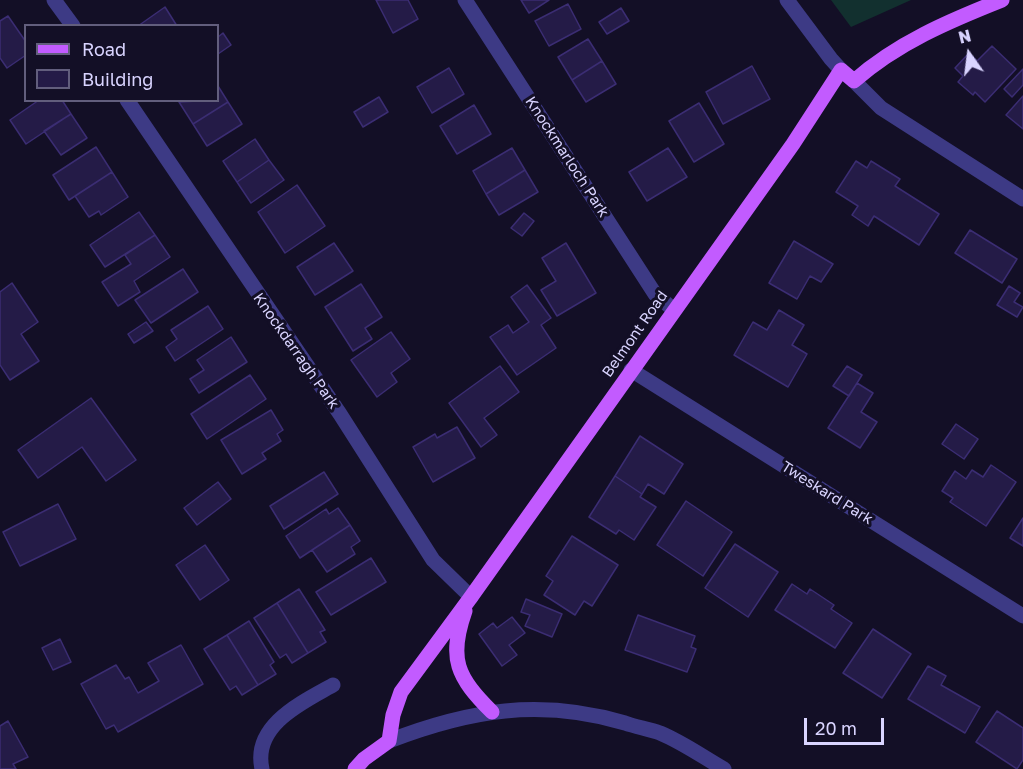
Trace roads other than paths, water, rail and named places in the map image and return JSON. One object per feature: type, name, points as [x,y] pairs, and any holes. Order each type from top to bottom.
[{"type":"main road","points":[[841,70],[854,81],[903,45],[948,22],[1002,0]]},
{"type":"main road","name":"Belmont Road","points":[[389,741],[393,715],[401,692],[793,144],[841,70]]},
{"type":"main road","points":[[471,597],[458,632],[457,662],[475,694],[492,712]]},
{"type":"main road","points":[[355,769],[364,759],[389,741]]},
{"type":"street","points":[[54,0],[72,24]]},
{"type":"street","name":"Knockmarloch Park","points":[[465,0],[655,294],[674,310]]},
{"type":"street","points":[[787,0],[841,70]]},
{"type":"street","points":[[854,81],[881,108],[1023,199]]},
{"type":"street","name":"Knockdarragh Park","points":[[128,102],[340,414],[433,560],[471,597]]},
{"type":"street","name":"Tweskard Park","points":[[631,370],[1023,616]]},
{"type":"street","points":[[262,769],[262,752],[267,737],[277,721],[299,704],[333,686]]},
{"type":"street","points":[[389,741],[424,727],[492,712],[537,708],[592,714],[660,734],[724,769]]}]
